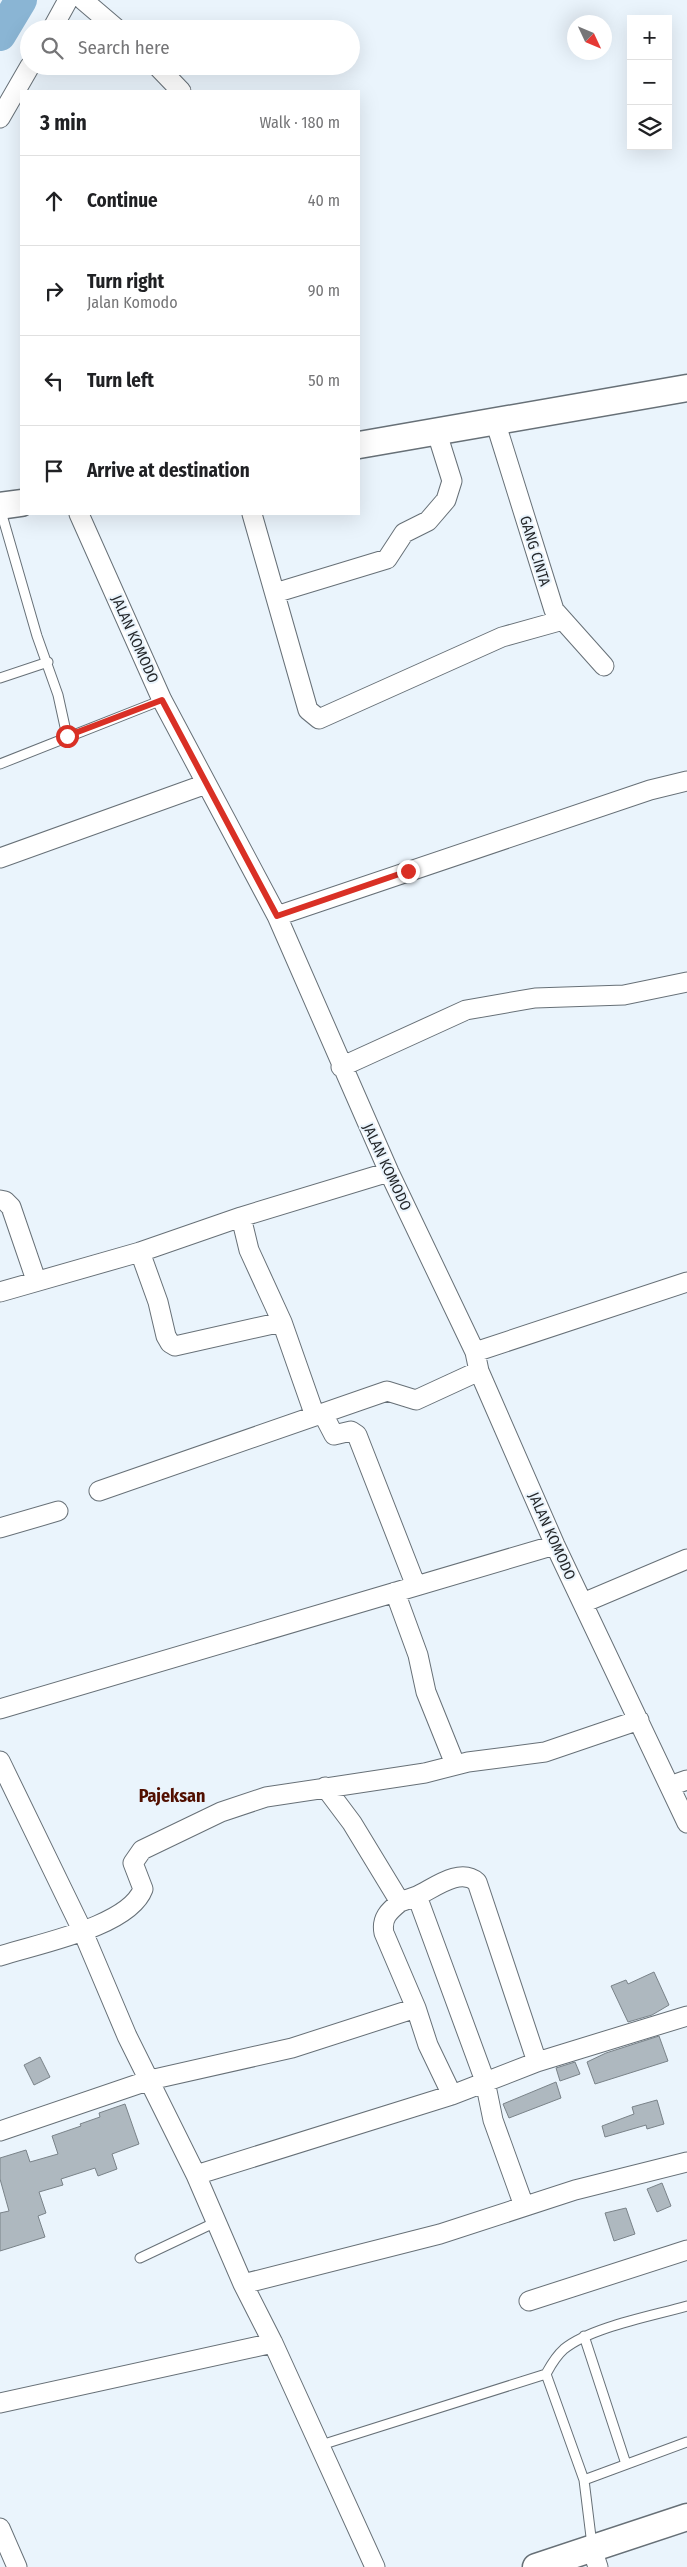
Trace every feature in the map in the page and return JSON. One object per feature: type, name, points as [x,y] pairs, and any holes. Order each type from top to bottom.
[{"type":"street","points":[[57,20],[68,0]]},
{"type":"street","points":[[83,0],[106,20]]},
{"type":"street","points":[[0,118],[25,75]]},
{"type":"street","points":[[166,75],[180,90]]},
{"type":"street","points":[[360,445],[436,430],[687,388]]},
{"type":"street","name":"GANG CINTA","points":[[495,421],[554,610],[604,666]]},
{"type":"street","points":[[275,593],[387,559],[404,533],[428,521],[446,500],[452,482],[436,430]]},
{"type":"street","points":[[0,507],[20,503]]},
{"type":"street","name":"JALAN KOMODO","points":[[79,515],[162,700],[277,916],[388,1172],[475,1352],[479,1371],[555,1545],[639,1720],[679,1783],[687,1823]]},
{"type":"street","points":[[252,515],[308,710],[320,719],[502,637],[563,620]]},
{"type":"street","points":[[277,916],[650,790],[687,780]]},
{"type":"street","points":[[0,858],[206,784]]},
{"type":"street","points":[[341,1067],[466,1010],[535,998],[624,996],[687,982]]},
{"type":"street","points":[[0,1292],[36,1280],[140,1252],[241,1217],[388,1172]]},
{"type":"street","points":[[0,1200],[6,1201],[11,1207],[36,1280]]},
{"type":"street","points":[[241,1217],[249,1250],[282,1322],[319,1415],[334,1434],[351,1432],[357,1435],[416,1586]]},
{"type":"street","points":[[140,1252],[158,1302],[166,1336],[170,1343],[175,1346],[282,1322]]},
{"type":"street","points":[[475,1352],[687,1282]]},
{"type":"street","points":[[99,1491],[388,1391],[416,1400],[479,1371]]},
{"type":"street","points":[[0,1528],[58,1511]]},
{"type":"street","points":[[0,1709],[555,1545]]},
{"type":"street","points":[[583,1603],[687,1560]]},
{"type":"street","points":[[395,1592],[418,1655],[426,1692],[455,1764]]},
{"type":"street","points":[[0,1956],[82,1932],[105,1922],[136,1903],[144,1890],[133,1862],[142,1850],[236,1806],[266,1797],[425,1773],[455,1764],[545,1752],[639,1720]]},
{"type":"street","points":[[0,1761],[82,1932],[127,2036],[196,2175],[243,2284],[273,2343],[318,2446],[375,2567]]},
{"type":"street","points":[[325,1787],[408,1899],[485,2081],[493,2120],[524,2206]]},
{"type":"street","points":[[452,2095],[428,2045],[416,2008],[394,1958],[382,1923],[386,1915],[408,1899],[458,1876],[466,1875],[477,1882],[537,2062]]},
{"type":"street","points":[[0,2131],[150,2080],[292,2048],[416,2008]]},
{"type":"street","points":[[196,2175],[452,2095],[537,2062],[687,2016]]},
{"type":"street","points":[[243,2284],[440,2234],[575,2190],[687,2162]]},
{"type":"street","points":[[529,2301],[687,2250]]},
{"type":"street","points":[[0,2403],[273,2343]]},
{"type":"street","points":[[536,2567],[595,2558],[687,2517]]},
{"type":"street","points":[[0,2528],[17,2567]]},
{"type":"lane","points":[[0,507],[38,636],[48,662],[67,736]]},
{"type":"lane","points":[[0,678],[48,662]]},
{"type":"lane","points":[[0,764],[162,700]]},
{"type":"lane","points":[[140,2258],[216,2222]]},
{"type":"lane","points":[[318,2446],[546,2374],[553,2360],[564,2349],[584,2336],[687,2306]]},
{"type":"lane","points":[[584,2336],[626,2464]]},
{"type":"lane","points":[[546,2374],[584,2480],[595,2558]]},
{"type":"lane","points":[[584,2480],[687,2442]]},
{"type":"building","points":[[654,1972],[669,2005],[652,2015],[628,2022],[611,1986],[626,1980],[628,1984]]},
{"type":"building","points":[[659,2036],[668,2061],[595,2084],[587,2062],[606,2053]]},
{"type":"building","points":[[40,2057],[50,2077],[34,2085],[24,2065]]},
{"type":"building","points":[[575,2062],[580,2074],[560,2081],[556,2068]]},
{"type":"building","points":[[556,2082],[561,2098],[509,2118],[503,2104]]},
{"type":"building","points":[[657,2100],[664,2124],[647,2129],[646,2125],[605,2137],[602,2126],[634,2114],[632,2107]]},
{"type":"building","points":[[125,2104],[139,2144],[112,2154],[117,2169],[98,2176],[95,2168],[61,2179],[63,2185],[39,2192],[46,2213],[38,2216],[45,2237],[0,2251],[0,2213],[9,2211],[0,2179],[0,2158],[26,2150],[30,2162],[58,2154],[52,2136],[81,2126],[80,2124],[100,2117],[99,2113]]},
{"type":"building","points":[[662,2183],[671,2206],[657,2212],[647,2189]]},
{"type":"building","points":[[626,2208],[635,2234],[614,2241],[605,2213]]},
{"type":"waterway","points":[[0,35],[21,0]]},
{"type":"district","name":"Pajeksan","points":[[172,1796]]},
{"type":"route","points":[[67,736],[162,700],[277,916],[408,871]]}]
